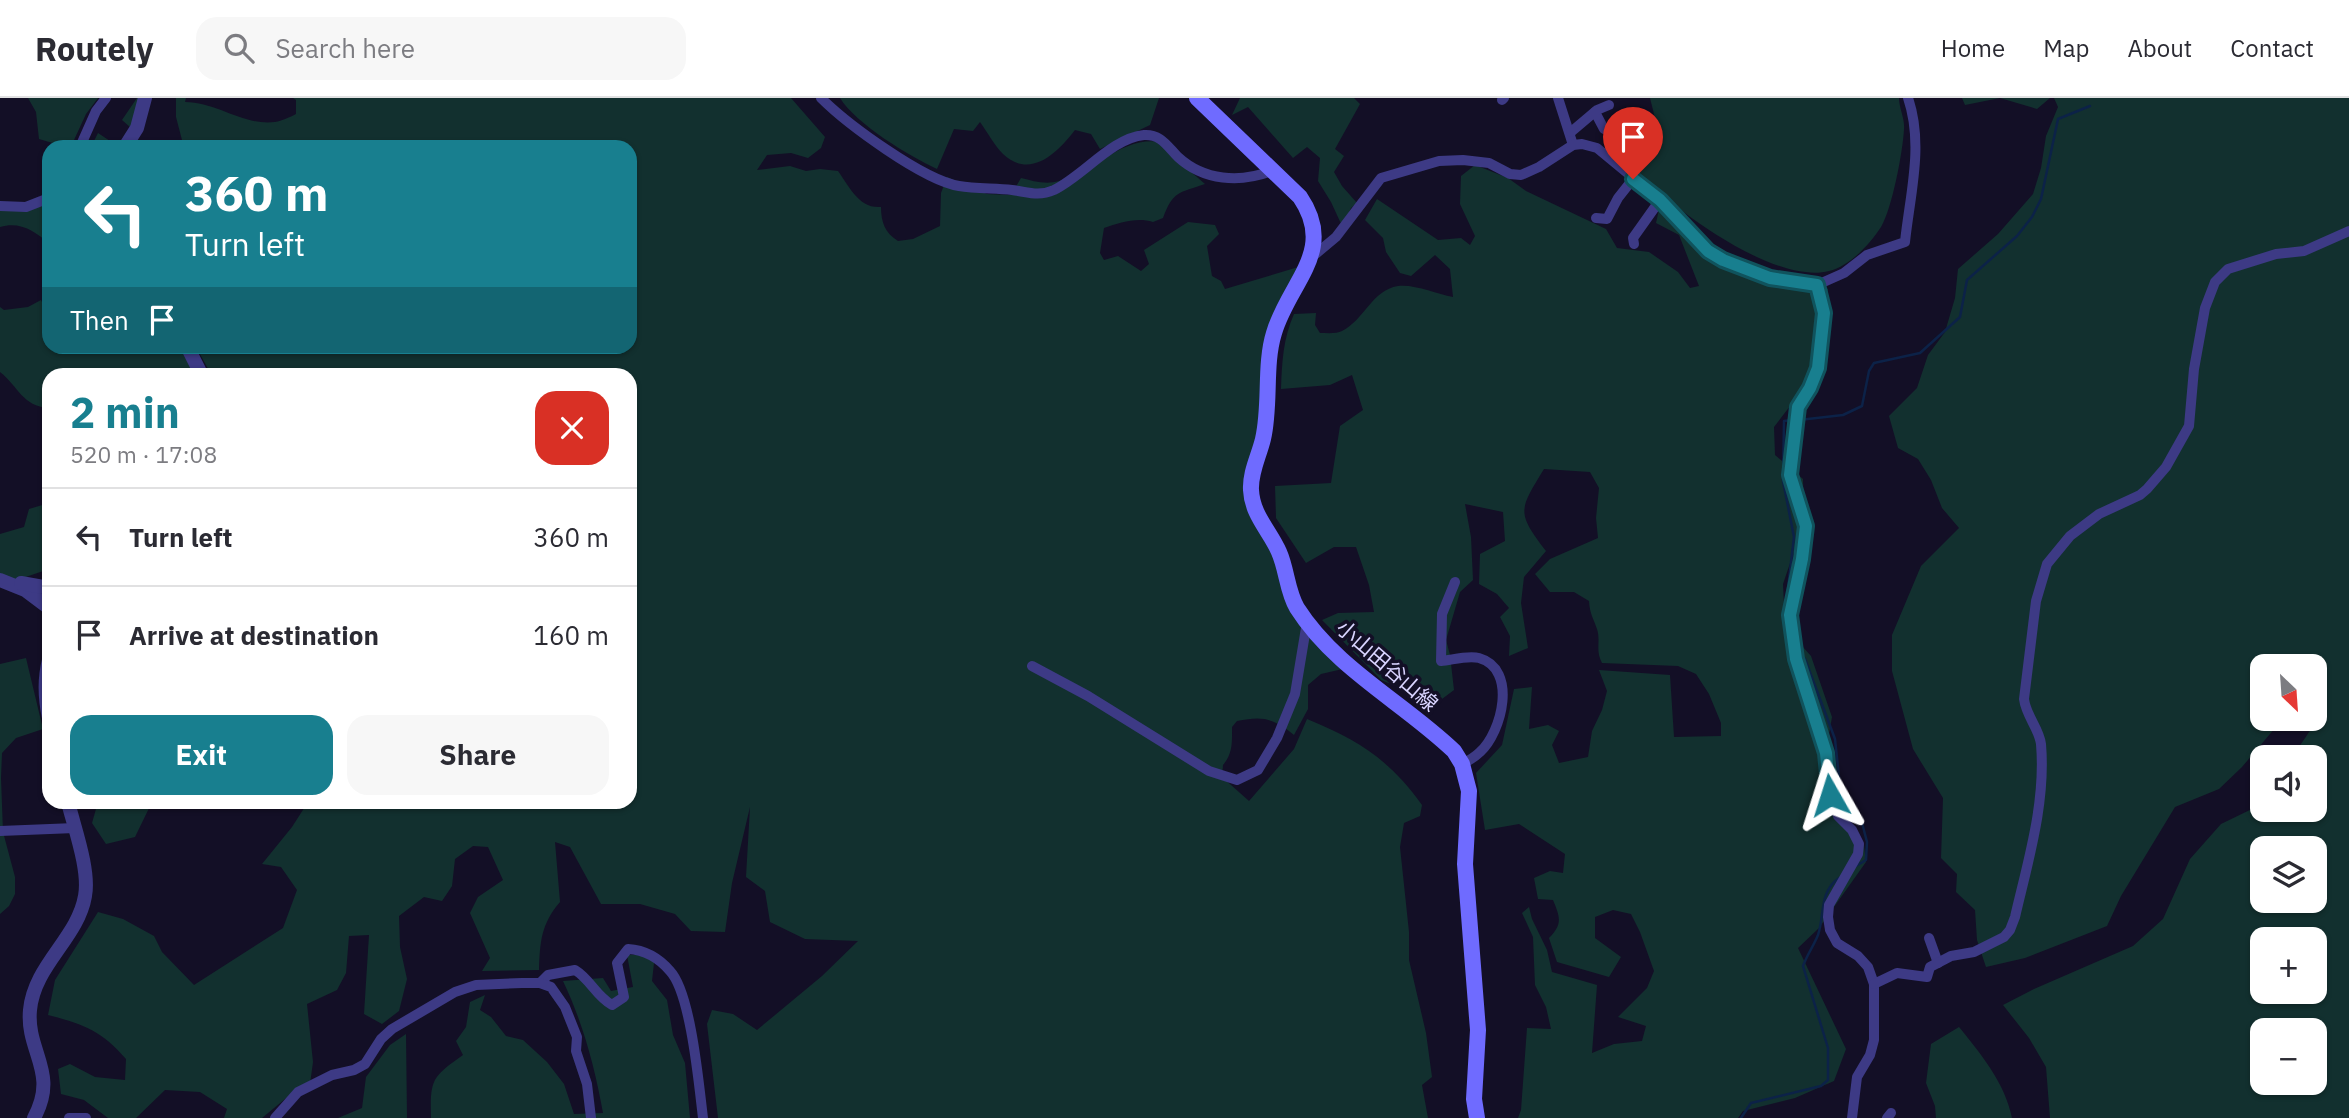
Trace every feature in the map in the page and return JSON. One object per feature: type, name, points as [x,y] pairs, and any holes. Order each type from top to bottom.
[{"type":"main road","name":"小山田谷山線","points":[[1197,98],[1300,197],[1311,215],[1315,238],[1312,257],[1279,315],[1272,337],[1266,421],[1250,488],[1253,504],[1279,552],[1293,599],[1307,622],[1349,665],[1446,743],[1462,764],[1469,791],[1465,864],[1478,1046],[1474,1099],[1477,1118]]},
{"type":"street","points":[[83,140],[96,111],[106,98]]},
{"type":"street","points":[[129,140],[137,128],[145,98]]},
{"type":"street","points":[[821,98],[861,133],[930,175],[959,186],[1016,190],[1039,195],[1078,176],[1123,141],[1145,135],[1160,137],[1180,158],[1198,171],[1226,180],[1259,176],[1272,171]]},
{"type":"street","points":[[1558,98],[1573,145]]},
{"type":"street","points":[[1312,257],[1336,237],[1381,178],[1438,161],[1462,160],[1489,163],[1510,174],[1521,175],[1573,145],[1582,144],[1597,148],[1660,200],[1708,251],[1723,260],[1770,278],[1817,285],[1844,273],[1867,255],[1905,242],[1917,153],[1915,122],[1908,98]]},
{"type":"street","points":[[1571,132],[1594,112],[1609,105]]},
{"type":"street","points":[[1594,112],[1604,129]]},
{"type":"street","points":[[1596,218],[1607,219],[1618,198],[1633,179]]},
{"type":"street","points":[[1634,244],[1633,238],[1660,200]]},
{"type":"street","points":[[0,206],[26,207],[42,201]]},
{"type":"street","points":[[1874,984],[1897,973],[1927,976],[1930,967],[1938,962],[1951,956],[1974,952],[2004,937],[2010,930],[2042,788],[2040,742],[2025,710],[2024,699],[2036,601],[2047,564],[2070,536],[2099,514],[2147,489],[2166,467],[2179,446],[2191,420],[2194,369],[2205,308],[2221,274],[2228,269],[2276,254],[2304,251],[2349,231]]},
{"type":"street","points":[[1817,285],[1824,313],[1818,368],[1798,407],[1790,475],[1806,526],[1790,615],[1796,659],[1826,753],[1830,795],[1838,816],[1852,830],[1859,844],[1858,854],[1829,905],[1830,930],[1837,943],[1858,956],[1868,967],[1874,984],[1874,1041],[1870,1055],[1857,1077],[1853,1113]]},
{"type":"street","points":[[1,580],[42,587]]},
{"type":"street","points":[[1,580],[25,590],[42,603]]},
{"type":"street","points":[[1455,582],[1442,614],[1441,661],[1478,658],[1493,665],[1500,676],[1504,699],[1493,733],[1481,752],[1462,764]]},
{"type":"street","points":[[1032,666],[1088,696],[1209,771],[1237,780],[1258,770],[1278,738],[1295,694],[1307,622]]},
{"type":"street","points":[[34,1118],[45,1086],[30,1020],[30,1008],[39,978],[78,918],[86,893],[84,871],[70,809]]},
{"type":"street","points":[[0,831],[75,828]]},
{"type":"street","points":[[1929,938],[1938,962]]},
{"type":"street","points":[[540,983],[548,975],[575,970],[584,976],[601,999],[612,1005],[624,997],[617,963],[628,949],[643,950],[671,972],[683,999],[691,1028],[703,1118]]},
{"type":"street","points":[[275,1118],[298,1092],[332,1074],[354,1070],[365,1064],[382,1039],[393,1029],[456,992],[487,984],[540,983],[555,990],[577,1037],[576,1051],[587,1084],[591,1118]]},
{"type":"street","points":[[1853,1113],[1866,1100]]},
{"type":"street","points":[[69,1118],[86,1118]]},
{"type":"green space","points":[[28,98],[98,98],[86,114],[74,140],[39,139],[36,112]]},
{"type":"green space","points":[[137,98],[140,98],[132,140],[122,140],[130,127],[122,120]]},
{"type":"green space","points":[[176,98],[186,98],[185,102],[263,122],[278,121],[296,114],[296,100],[293,98],[791,98],[825,137],[821,148],[808,158],[791,153],[767,155],[757,170],[790,166],[806,171],[838,171],[861,200],[873,207],[881,207],[885,227],[898,241],[913,239],[940,226],[941,193],[947,177],[987,194],[1011,195],[1021,178],[1044,183],[1059,181],[1134,144],[1161,142],[1205,184],[1178,194],[1163,218],[1153,222],[1128,221],[1104,228],[1100,253],[1104,260],[1118,256],[1141,271],[1149,264],[1144,250],[1188,222],[1215,225],[1219,234],[1207,246],[1212,276],[1221,281],[1225,289],[1305,265],[1277,333],[1247,482],[1301,607],[1347,668],[1321,674],[1308,685],[1308,709],[1294,735],[1267,720],[1237,721],[1232,727],[1231,747],[1223,765],[1222,777],[1249,801],[1294,749],[1307,719],[1357,743],[1385,763],[1422,805],[1420,816],[1404,823],[1400,847],[1409,932],[1409,960],[1426,1033],[1432,1077],[1422,1085],[1428,1118],[718,1118],[707,1024],[712,1010],[733,1014],[757,1030],[822,976],[858,941],[805,939],[770,922],[765,891],[746,877],[750,807],[732,883],[725,932],[691,931],[675,914],[640,904],[601,904],[570,847],[555,842],[560,902],[549,918],[543,934],[539,970],[482,971],[490,958],[470,913],[478,897],[503,880],[488,847],[473,846],[455,859],[452,886],[442,901],[424,897],[399,916],[400,947],[407,979],[399,1011],[382,1024],[364,1014],[369,935],[349,936],[346,973],[337,990],[307,1004],[313,1062],[310,1084],[291,1094],[262,1118],[224,1118],[227,1109],[200,1092],[165,1090],[136,1118],[108,1118],[84,1100],[61,1094],[58,1069],[70,1064],[95,1077],[125,1080],[126,1059],[109,1042],[82,1025],[48,1015],[55,980],[98,912],[123,919],[154,936],[162,952],[194,985],[283,928],[297,890],[281,867],[262,864],[304,809],[637,809],[637,368],[208,368],[200,354],[637,354],[637,140],[182,140],[176,117]]},
{"type":"green space","points":[[840,98],[1159,98],[1150,125],[1100,149],[1091,134],[1075,130],[1061,147],[1034,164],[1013,161],[1003,154],[980,122],[973,131],[954,129],[937,169],[898,148],[870,128]]},
{"type":"green space","points":[[1240,98],[1354,98],[1360,104],[1335,149],[1344,156],[1334,172],[1357,203],[1351,208],[1343,228],[1318,181],[1320,158],[1307,147],[1293,158],[1248,107],[1232,115]]},
{"type":"green space","points":[[1650,98],[1899,98],[1904,125],[1902,151],[1893,194],[1881,227],[1859,254],[1829,271],[1812,273],[1793,270],[1754,256],[1734,245],[1656,191],[1612,151],[1628,136],[1655,118]]},
{"type":"green space","points":[[1962,98],[2000,98],[1965,105]]},
{"type":"green space","points":[[2000,98],[2050,98],[2037,109]]},
{"type":"green space","points":[[2054,98],[2349,98],[2349,1118],[2050,1118],[2046,1067],[2029,1038],[2003,1005],[2133,946],[2163,919],[2190,859],[2221,824],[2250,810],[2250,822],[2327,822],[2327,745],[2300,745],[2309,732],[2328,732],[2328,654],[2250,654],[2250,732],[2272,732],[2261,745],[2250,745],[2250,758],[2219,789],[2175,807],[2121,896],[2107,926],[2025,958],[1986,967],[1977,940],[1975,910],[1956,892],[1957,874],[1941,858],[1943,798],[1913,749],[1892,671],[1892,635],[1921,566],[1959,528],[1942,508],[1931,480],[1918,459],[1898,448],[1889,416],[1917,388],[1928,355],[1945,332],[1955,298],[1958,269],[1998,234],[2033,194],[2041,168],[2046,136],[2058,107]]},
{"type":"green space","points":[[98,133],[108,140],[94,140]]},
{"type":"green space","points":[[1475,165],[1508,178],[1526,191],[1606,229],[1617,248],[1649,252],[1678,272],[1690,288],[1699,286],[1679,235],[1656,223],[1660,205],[1725,253],[1750,264],[1828,289],[1825,323],[1816,345],[1807,384],[1774,427],[1775,455],[1803,479],[1804,522],[1783,584],[1785,627],[1811,656],[1832,717],[1826,752],[1834,803],[1864,845],[1866,862],[1819,928],[1798,948],[1846,1049],[1834,1081],[1795,1098],[1743,1111],[1738,1118],[1518,1118],[1521,1110],[1527,1028],[1551,1029],[1546,1007],[1535,985],[1533,937],[1522,913],[1529,907],[1547,950],[1552,972],[1597,985],[1592,1053],[1614,1044],[1642,1041],[1646,1026],[1618,1017],[1647,988],[1654,971],[1631,914],[1613,910],[1595,917],[1595,938],[1621,957],[1609,977],[1557,962],[1549,938],[1558,924],[1557,911],[1553,900],[1538,899],[1534,878],[1550,871],[1563,873],[1565,854],[1519,824],[1485,830],[1476,773],[1502,745],[1514,689],[1532,687],[1529,729],[1548,725],[1559,731],[1552,745],[1559,763],[1588,757],[1592,731],[1607,691],[1599,670],[1670,675],[1674,737],[1721,736],[1721,723],[1709,694],[1696,674],[1678,666],[1602,663],[1598,633],[1589,601],[1574,592],[1550,592],[1535,574],[1550,559],[1598,538],[1596,518],[1599,488],[1590,472],[1544,469],[1526,503],[1526,519],[1546,551],[1524,577],[1521,603],[1528,648],[1509,656],[1510,636],[1500,617],[1509,608],[1497,594],[1479,584],[1480,554],[1505,541],[1503,512],[1465,504],[1471,537],[1473,580],[1460,592],[1446,640],[1454,690],[1430,708],[1408,691],[1381,680],[1322,620],[1338,613],[1374,612],[1369,585],[1356,547],[1334,547],[1306,563],[1276,518],[1275,486],[1331,483],[1340,426],[1363,410],[1352,375],[1330,385],[1281,389],[1285,342],[1294,314],[1316,313],[1315,325],[1320,333],[1335,333],[1350,326],[1381,293],[1398,286],[1411,286],[1453,297],[1450,269],[1435,255],[1411,276],[1400,273],[1386,252],[1383,238],[1365,220],[1377,199],[1438,240],[1461,238],[1470,245],[1475,236],[1460,204],[1461,176]]},
{"type":"green space","points":[[42,202],[42,238],[20,226],[0,227],[0,207]]},
{"type":"green space","points":[[41,300],[42,302],[42,354],[185,354],[193,368],[42,368],[42,406],[33,404],[0,372],[0,307],[4,310],[28,307]]},
{"type":"green space","points":[[42,505],[42,571],[17,580],[0,578],[0,534],[24,527],[29,509]]},
{"type":"green space","points":[[26,658],[42,729],[16,738],[2,753],[3,832],[15,877],[15,894],[9,906],[0,914],[0,664]]},
{"type":"green space","points":[[96,809],[149,809],[135,837],[106,844],[92,823]]},
{"type":"green space","points":[[655,954],[652,981],[667,1000],[673,1035],[685,1063],[690,1118],[431,1118],[431,1095],[435,1080],[463,1055],[456,1041],[466,1027],[470,1002],[485,995],[480,1010],[491,1017],[506,1036],[523,1040],[547,1062],[564,1084],[574,1114],[603,1113],[588,1046],[563,981],[603,978],[611,991],[633,987],[627,955]]},
{"type":"green space","points":[[1959,1027],[1984,1058],[1998,1081],[2012,1118],[1936,1118],[1935,1106],[1926,1083],[1931,1044]]},
{"type":"green space","points":[[406,1034],[407,1118],[338,1118],[362,1108],[366,1077],[390,1045]]},
{"type":"waterway","points":[[1799,420],[1843,415],[1862,406],[1869,371],[1874,363],[1920,353],[1960,317],[1967,280],[2017,236],[2032,217],[2041,199],[2058,119],[2090,106]]},
{"type":"waterway","points":[[1785,614],[1794,537],[1783,481],[1784,421],[1792,420]]},
{"type":"waterway","points":[[1787,628],[1788,648],[1792,651]]},
{"type":"waterway","points":[[1801,656],[1805,659],[1835,739],[1841,796],[1861,819],[1867,842],[1866,860],[1856,866]]},
{"type":"waterway","points":[[1741,1118],[1751,1103],[1821,1086],[1828,1080],[1828,1048],[1803,966],[1818,935],[1825,897],[1839,878]]},
{"type":"route","points":[[1633,179],[1660,200],[1708,251],[1723,260],[1770,278],[1817,285],[1822,299],[1824,313],[1818,368],[1798,407],[1790,475],[1806,526],[1790,615],[1796,659],[1826,753],[1830,795]]}]
